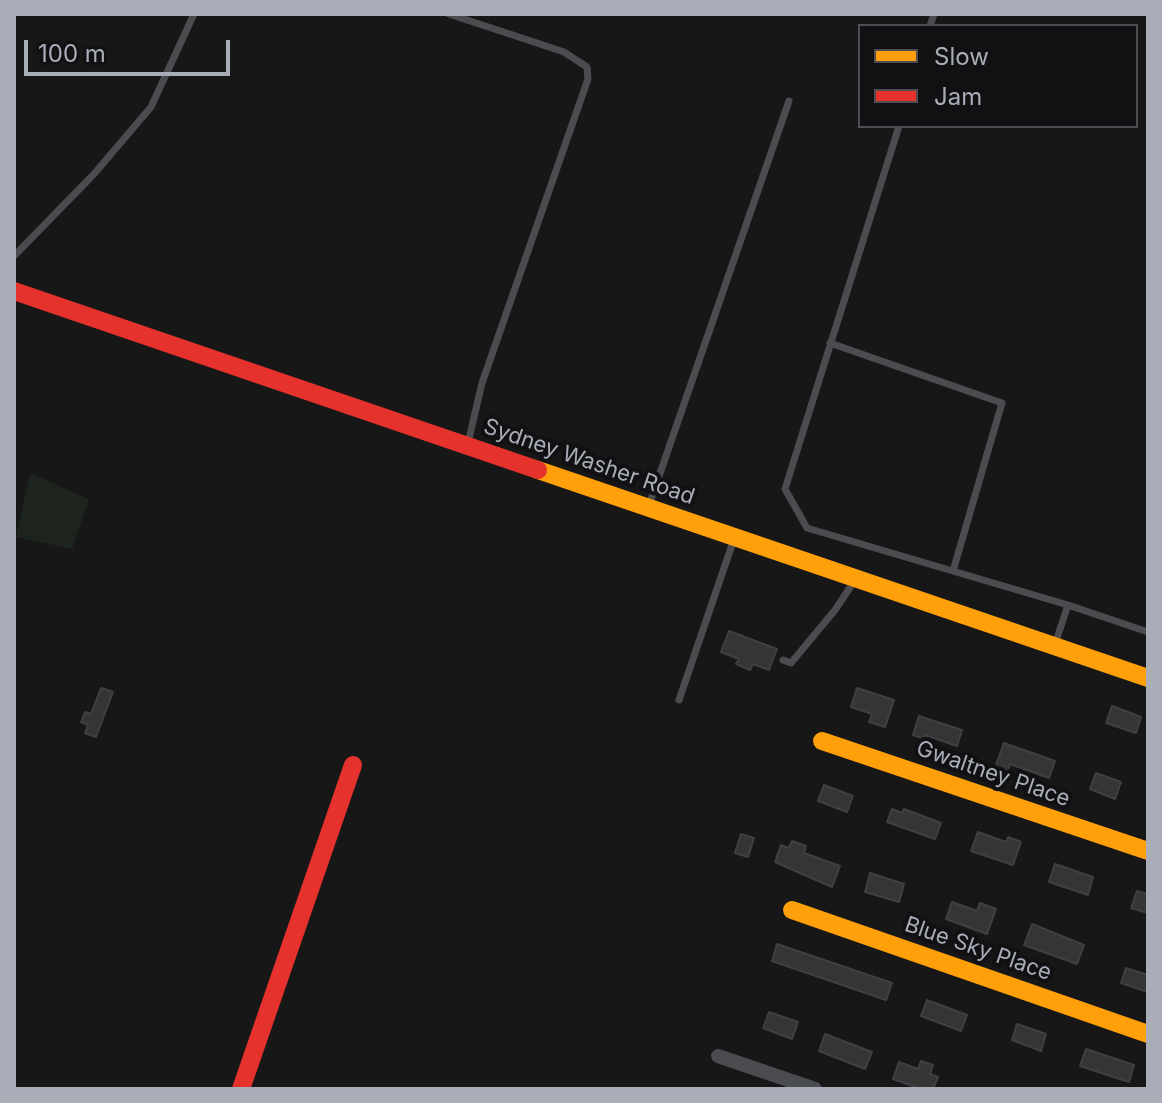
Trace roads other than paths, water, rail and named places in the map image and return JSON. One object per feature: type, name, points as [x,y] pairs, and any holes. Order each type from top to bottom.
[{"type":"street","name":"Sydney Washer Road","points":[[14,291],[1148,678]]},
{"type":"street","name":"Gwaltney Place","points":[[822,741],[1148,851]]},
{"type":"street","points":[[241,1089],[353,765]]},
{"type":"street","name":"Blue Sky Place","points":[[792,910],[1148,1034]]},
{"type":"street","points":[[718,1056],[815,1089]]},
{"type":"lane","points":[[14,256],[94,174],[151,107],[194,14]]},
{"type":"lane","points":[[449,14],[564,52],[587,67],[588,79],[482,383],[467,445]]},
{"type":"lane","points":[[649,507],[789,101]]},
{"type":"lane","points":[[898,128],[785,489],[807,528],[1068,605],[1148,632]]},
{"type":"lane","points":[[830,343],[1002,403],[953,571]]},
{"type":"lane","points":[[679,700],[734,536]]},
{"type":"lane","points":[[783,660],[791,663],[835,610],[856,578]]},
{"type":"lane","points":[[1054,646],[1068,605]]}]
